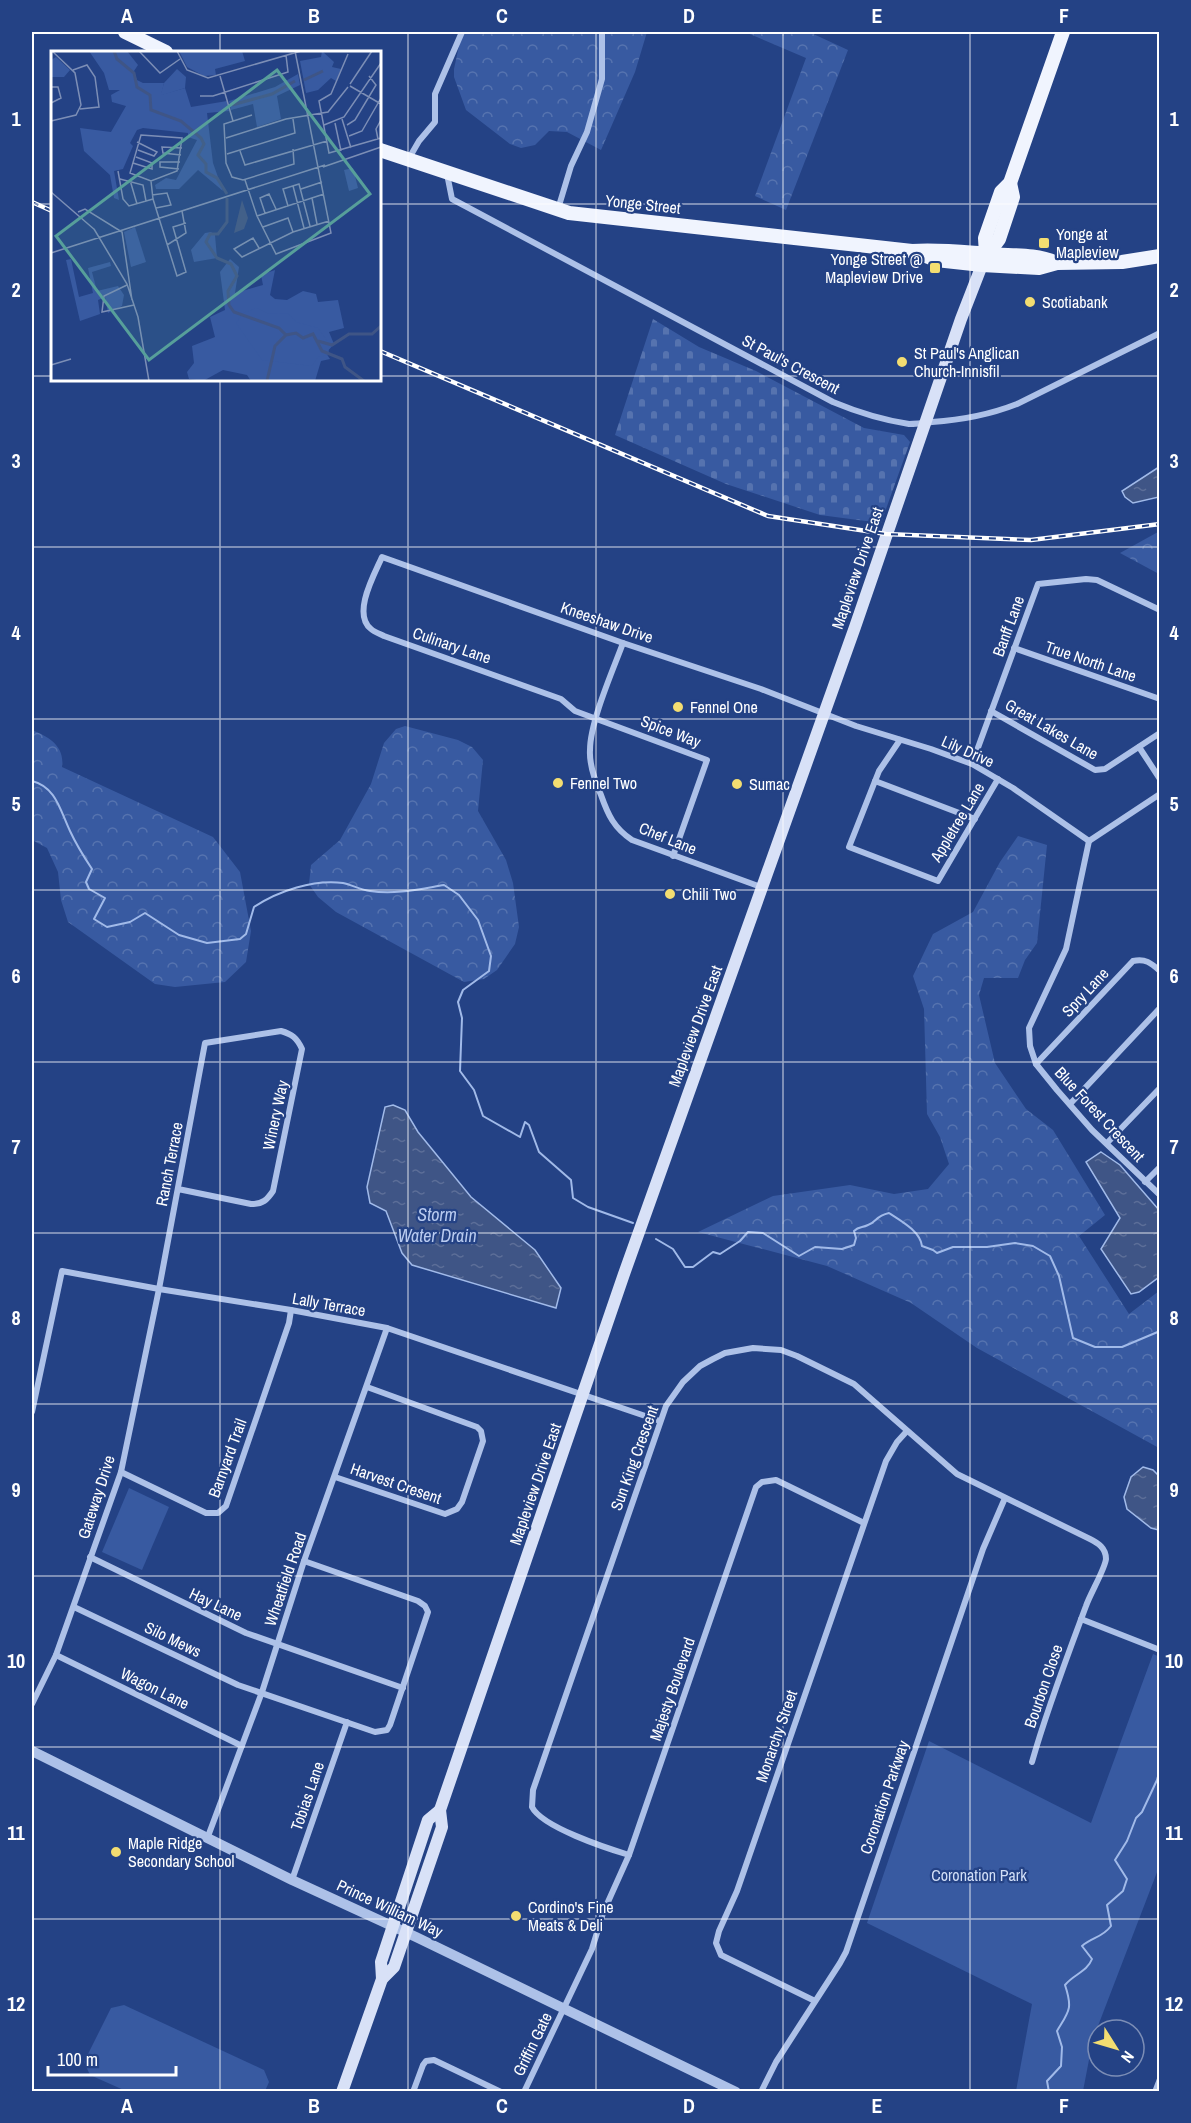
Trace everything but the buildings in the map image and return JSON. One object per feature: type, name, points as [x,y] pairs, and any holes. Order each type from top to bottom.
[{"type":"main road","points":[[125,32],[164,51]]},
{"type":"main road","name":"Mapleview Drive East","points":[[382,1979],[394,1966],[406,1932],[442,1827],[440,1810],[761,887],[961,319],[984,260],[984,238],[1001,192],[1010,183],[1063,32]]},
{"type":"main road","name":"Yonge Street","points":[[381,150],[569,213],[912,251],[936,260],[984,260],[1039,268],[1057,263],[1122,262],[1160,256]]},
{"type":"main road","name":"Mapleview Drive East","points":[[342,2091],[382,1979],[381,1962],[428,1820],[440,1810]]},
{"type":"street","points":[[408,160],[419,141],[435,122],[435,94],[462,32]]},
{"type":"street","points":[[558,209],[571,166],[586,132],[602,79],[602,32]]},
{"type":"street","name":"St Paul's Crescent","points":[[447,173],[452,199],[833,402],[884,418],[911,424],[973,418],[996,412],[1017,404],[1160,333]]},
{"type":"street","name":"Kneeshaw Drive","points":[[382,557],[824,712]]},
{"type":"street","name":"Culinary Lane","points":[[382,557],[363,607],[363,619],[370,629],[561,699],[575,711],[597,717]]},
{"type":"street","name":"Banff Lane","points":[[972,764],[1038,584],[1098,580],[1160,610]]},
{"type":"street","name":"Chef Lane","points":[[623,643],[597,717],[590,749],[592,769],[606,810],[618,830],[632,840],[761,887]]},
{"type":"street","name":"True North Lane","points":[[1014,648],[1160,699]]},
{"type":"street","name":"Great Lakes Lane","points":[[991,711],[1095,770],[1105,770],[1160,733]]},
{"type":"street","name":"Lily Drive","points":[[824,712],[856,726],[972,764],[1089,841]]},
{"type":"street","name":"Spice Way","points":[[597,717],[707,760],[673,856]]},
{"type":"street","name":"Appletree Lane","points":[[900,740],[879,771],[849,847],[938,881],[998,779]]},
{"type":"street","points":[[1139,747],[1160,779]]},
{"type":"street","points":[[875,781],[975,819]]},
{"type":"street","points":[[1089,841],[1160,794]]},
{"type":"street","name":"Blue Forest Crescent","points":[[1089,841],[1066,949],[1029,1028],[1030,1046],[1036,1064],[1092,1130],[1160,1195]]},
{"type":"street","points":[[1160,896],[1160,903]]},
{"type":"street","name":"Spry Lane","points":[[1036,1064],[1133,961],[1141,959],[1152,963],[1160,971]]},
{"type":"street","points":[[1070,1104],[1160,1008]]},
{"type":"street","name":"Winery Way","points":[[178,1189],[251,1204],[260,1204],[268,1199],[273,1191],[302,1049],[299,1041],[291,1033],[280,1031],[205,1043]]},
{"type":"street","name":"Ranch Terrace","points":[[159,1289],[205,1043]]},
{"type":"street","points":[[1107,1143],[1160,1088]]},
{"type":"street","points":[[1145,1182],[1160,1167]]},
{"type":"street","name":"Lally Terrace","points":[[32,1412],[62,1271],[387,1328],[660,1421]]},
{"type":"street","name":"Gateway Drive","points":[[32,1704],[56,1655],[121,1472],[159,1289]]},
{"type":"street","name":"Barnyard Trail","points":[[121,1472],[206,1514],[218,1513],[226,1506],[289,1323],[291,1310]]},
{"type":"street","name":"Wheatfield Road","points":[[207,1839],[262,1692],[304,1561],[387,1328]]},
{"type":"street","name":"Sun King Crescent","points":[[629,1855],[587,1840],[540,1818],[534,1812],[531,1799],[660,1421],[675,1391],[699,1366],[725,1353],[753,1348],[781,1350],[797,1356],[854,1384],[951,1470],[1090,1539],[1102,1547],[1106,1558],[1081,1619]]},
{"type":"street","name":"Harvest Cresent","points":[[335,1477],[445,1514],[457,1509],[462,1502],[483,1441],[481,1431],[477,1426],[367,1387]]},
{"type":"street","name":"Monarchy Street","points":[[815,2001],[721,1955],[716,1943],[737,1891],[886,1461],[897,1442],[907,1431]]},
{"type":"street","name":"Majesty Boulevard","points":[[565,2008],[592,1949],[603,1913],[629,1855],[756,1487],[762,1482],[776,1480],[864,1523]]},
{"type":"street","name":"Coronation Parkway","points":[[761,2091],[846,1952],[983,1549],[1005,1498]]},
{"type":"street","name":"Hay Lane","points":[[90,1557],[231,1626],[278,1645],[403,1688]]},
{"type":"street","points":[[304,1561],[418,1601],[425,1606],[428,1612],[403,1688]]},
{"type":"street","name":"Silo Mews","points":[[74,1607],[218,1676],[375,1732],[387,1730],[403,1688]]},
{"type":"street","points":[[1081,1619],[1160,1650]]},
{"type":"street","name":"Bourbon Close","points":[[1032,1762],[1081,1619]]},
{"type":"street","name":"Wagon Lane","points":[[56,1655],[242,1746]]},
{"type":"street","name":"Tobias Lane","points":[[292,1880],[347,1722]]},
{"type":"street","name":"Prince William Way","points":[[32,1751],[207,1839],[736,2091]]},
{"type":"street","name":"Griffin Gate","points":[[524,2091],[565,2008]]},
{"type":"street","points":[[413,2091],[423,2065],[434,2060],[501,2091]]},
{"type":"street","points":[[1155,2091],[1160,2079]]},
{"type":"green space","points":[[462,32],[647,32],[635,72],[601,150],[567,132],[549,131],[535,145],[521,148],[510,144],[466,110],[454,77]]},
{"type":"green space","points":[[745,32],[809,32],[848,50],[786,210],[755,196],[806,58]]},
{"type":"green space","points":[[653,319],[699,347],[756,371],[864,428],[904,435],[910,442],[881,523],[820,515],[726,484],[615,435]]},
{"type":"green space","points":[[1160,533],[1159,574],[1120,553]]},
{"type":"green space","points":[[405,726],[458,740],[472,747],[483,760],[478,811],[506,860],[513,883],[519,927],[515,944],[497,970],[484,979],[464,982],[336,912],[318,897],[309,884],[311,865],[340,840],[371,784],[384,743],[396,729]]},
{"type":"green space","points":[[32,730],[54,743],[61,753],[62,767],[213,837],[240,872],[251,931],[246,962],[225,982],[175,987],[155,984],[68,922],[61,900],[58,872],[47,848],[32,840]]},
{"type":"green space","points":[[1018,836],[1047,845],[1037,943],[1025,960],[1018,978],[984,978],[979,995],[995,1063],[1026,1109],[1053,1130],[1105,1215],[1079,1236],[1129,1314],[1159,1291],[1159,1448],[977,1348],[911,1303],[827,1266],[698,1232],[773,1196],[850,1185],[894,1194],[928,1189],[949,1164],[940,1137],[927,1114],[924,1009],[913,976],[933,934],[973,912],[1000,862]]},
{"type":"green space","points":[[129,1488],[169,1507],[142,1570],[102,1552]]},
{"type":"green space","name":"Coronation Park","points":[[1153,1654],[1160,1657],[1159,1867],[1101,2018],[1086,2018],[1086,2075],[1083,2091],[1016,2091],[1032,2004],[867,1923],[929,1741],[1091,1823]]},
{"type":"green space","points":[[124,2005],[264,2070],[269,2082],[265,2091],[126,2091],[90,2075],[84,2062],[111,2008]]},
{"type":"water","points":[[1159,467],[1159,497],[1133,503],[1125,497],[1122,491]]},
{"type":"water","name":"Storm Water Drain","points":[[393,1105],[405,1110],[418,1132],[471,1197],[535,1250],[561,1288],[556,1308],[412,1265],[402,1253],[386,1211],[370,1203],[367,1187],[385,1107]]},
{"type":"water","points":[[1101,1152],[1120,1165],[1159,1210],[1159,1277],[1139,1292],[1131,1294],[1101,1249],[1120,1218],[1086,1162]]},
{"type":"water","points":[[1143,1467],[1153,1470],[1159,1476],[1159,1530],[1151,1528],[1127,1509],[1124,1497],[1131,1477]]},
{"type":"waterway","points":[[32,781],[47,788],[52,794],[75,841],[92,869],[86,882],[89,889],[105,898],[94,919],[107,927],[130,922],[145,913],[179,935],[207,943],[240,939],[246,934],[254,907],[285,891],[308,885],[343,883],[379,892],[407,891],[444,885],[459,895],[478,920],[491,956],[489,971],[463,990],[458,1002],[462,1018],[460,1071],[474,1090],[483,1116],[520,1137],[525,1122],[529,1125],[539,1152],[571,1180],[573,1198],[588,1207],[633,1223]]},
{"type":"waterway","points":[[656,1239],[673,1249],[685,1267],[693,1267],[713,1252],[720,1254],[740,1241],[748,1232],[763,1233],[799,1256],[815,1247],[842,1249],[854,1245],[856,1238],[854,1231],[857,1228],[871,1224],[889,1213],[914,1231],[922,1246],[937,1253],[953,1247],[987,1247],[1015,1243],[1033,1246],[1050,1256],[1059,1276],[1073,1338],[1095,1347],[1122,1347],[1160,1331]]},
{"type":"waterway","points":[[1049,2092],[1047,2081],[1061,2066],[1062,2047],[1057,2031],[1069,2005],[1065,1985],[1087,1967],[1092,1959],[1082,1946],[1111,1926],[1107,1905],[1123,1891],[1127,1879],[1115,1860],[1127,1841],[1136,1818],[1142,1812],[1160,1769]]},
{"type":"railway","points":[[32,202],[51,211]]},
{"type":"railway","points":[[381,351],[768,516],[886,534],[1031,540],[1160,524]]},
{"type":"place","name":"Yonge at Mapleview","points":[[1044,243]]},
{"type":"place","name":"Yonge Street @ Mapleview Drive","points":[[935,268]]},
{"type":"place","name":"Scotiabank","points":[[1030,302]]},
{"type":"place","name":"St Paul's Anglican Church-Innisfil","points":[[902,362]]},
{"type":"place","name":"Fennel One","points":[[678,707]]},
{"type":"place","name":"Fennel Two","points":[[558,783]]},
{"type":"place","name":"Sumac","points":[[737,784]]},
{"type":"place","name":"Chili Two","points":[[670,894]]},
{"type":"place","name":"Maple Ridge Secondary School","points":[[116,1852]]},
{"type":"place","name":"Cordino's Fine Meats & Deli","points":[[516,1916]]}]
